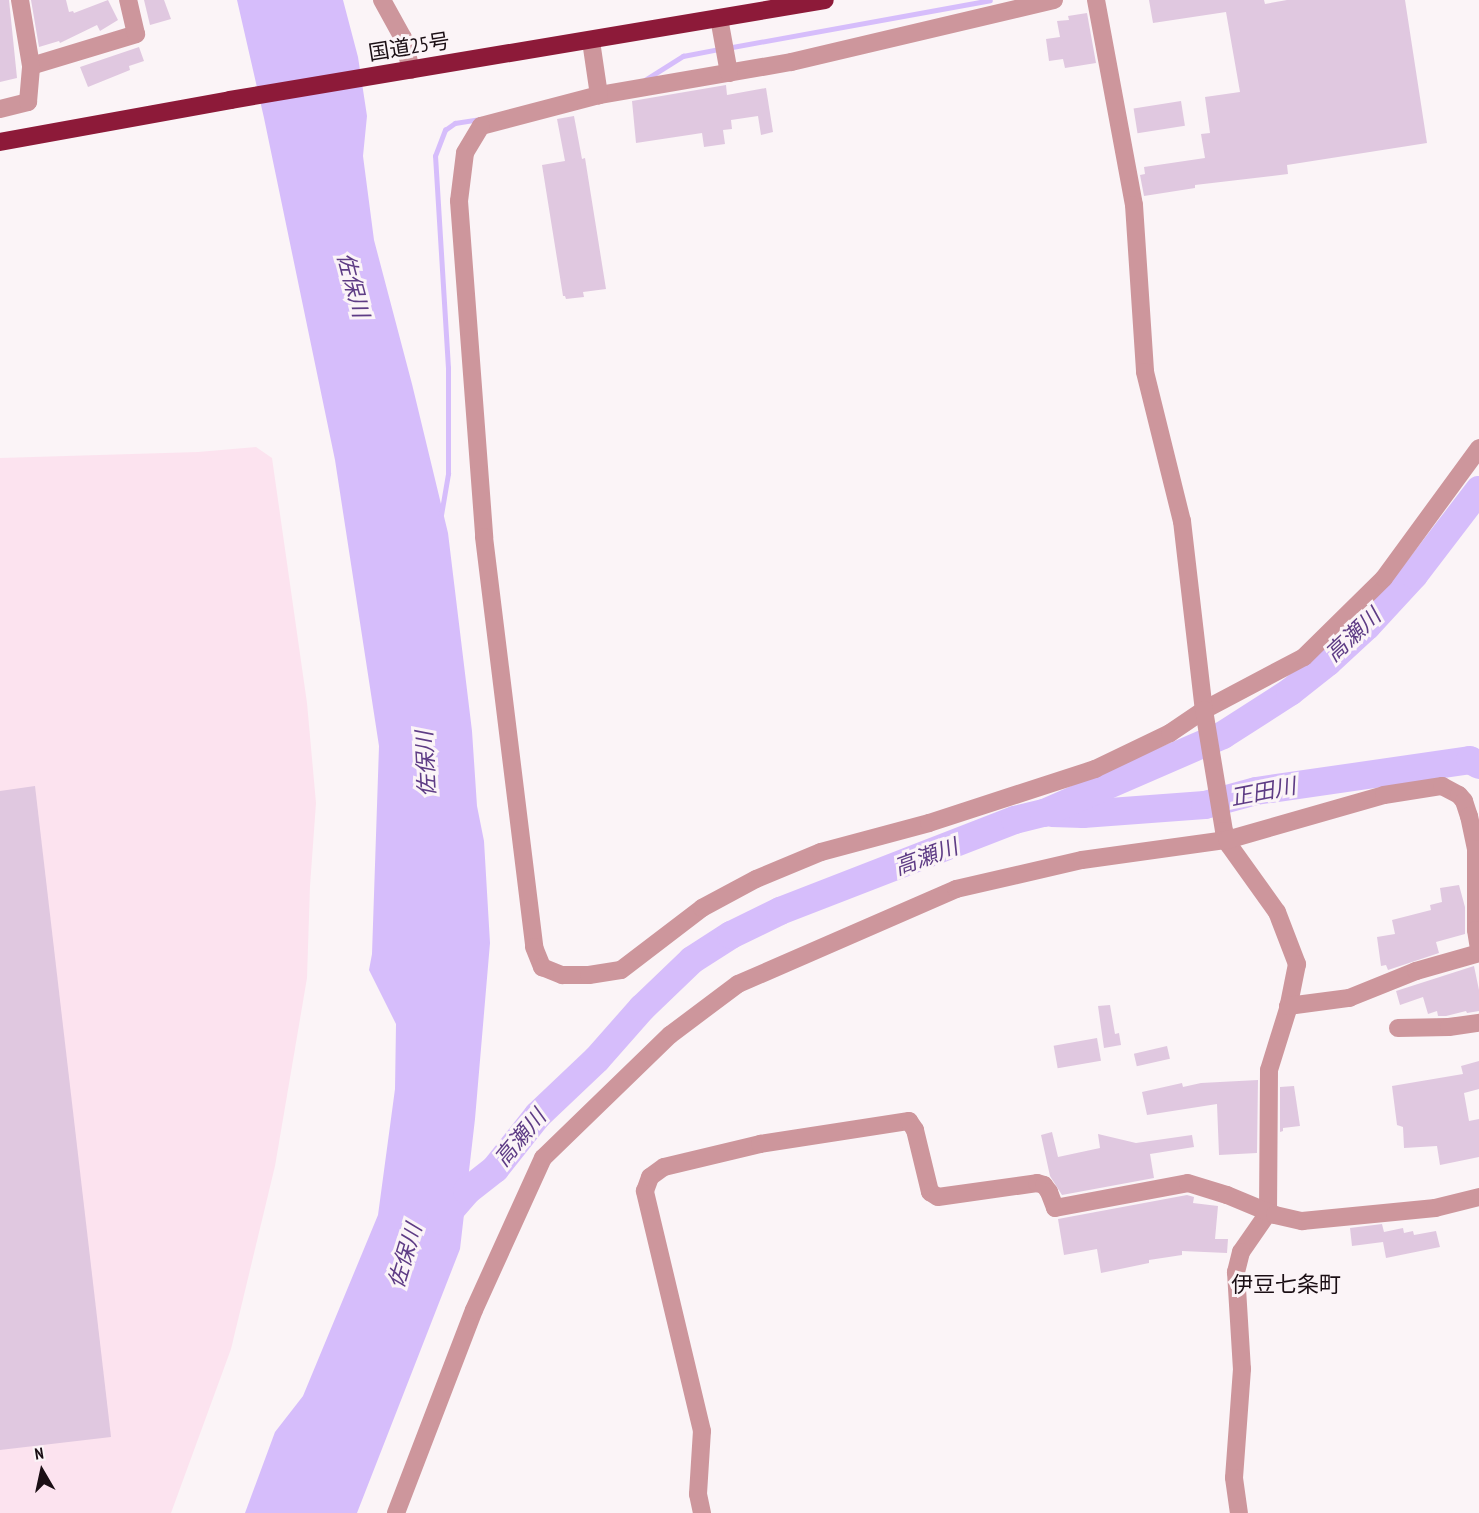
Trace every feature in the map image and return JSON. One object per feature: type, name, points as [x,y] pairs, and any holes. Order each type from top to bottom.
[{"type":"highway","name":"国道25号","points":[[0,142],[230,100],[825,0]]},
{"type":"street","points":[[0,109],[28,102],[31,66],[20,0]]},
{"type":"street","points":[[31,66],[136,34],[128,0]]},
{"type":"street","points":[[382,0],[403,38],[411,70]]},
{"type":"street","points":[[1054,0],[791,62],[599,95],[482,126],[465,153],[459,201],[484,537],[534,947],[542,967],[562,975],[589,975],[621,970],[702,908],[756,879],[821,852],[929,823],[1095,769],[1170,733],[1304,657],[1384,578],[1479,448]]},
{"type":"street","points":[[1096,0],[1134,205],[1145,372],[1182,521],[1216,791],[1227,840],[1277,912],[1297,964],[1288,1006],[1269,1071],[1268,1213],[1241,1252],[1236,1272],[1242,1369],[1234,1478],[1239,1513]]},
{"type":"street","points":[[719,18],[729,73]]},
{"type":"street","points":[[591,41],[599,95]]},
{"type":"street","points":[[396,1513],[474,1310],[543,1158],[670,1035],[738,984],[956,889],[1082,860],[1227,840],[1384,795],[1442,786],[1450,788],[1464,801],[1476,849],[1478,943],[1349,998],[1288,1006]]},
{"type":"street","points":[[1398,1028],[1449,1027],[1479,1023]]},
{"type":"street","points":[[702,1513],[698,1494],[702,1431],[689,1367],[645,1191],[650,1177],[664,1167],[760,1144],[909,1121],[915,1130],[930,1192],[938,1197],[1037,1183],[1044,1185],[1055,1208],[1188,1183],[1268,1213],[1302,1221],[1435,1208],[1479,1197]]},
{"type":"shaded area","points":[[256,447],[272,458],[307,703],[316,803],[307,978],[275,1166],[231,1349],[171,1513],[0,1513],[0,458],[198,452]]},
{"type":"water","name":"佐保川","points":[[237,0],[343,0],[358,57],[367,116],[363,156],[374,240],[448,533],[472,731],[477,806],[484,841],[490,943],[475,1119],[460,1249],[357,1513],[245,1513],[275,1432],[303,1396],[378,1215],[395,1089],[396,1024],[369,970],[372,954],[379,746],[335,460],[264,118]]},
{"type":"building","points":[[0,0],[9,0],[17,78],[0,82]]},
{"type":"building","points":[[31,0],[66,0],[69,12],[74,13],[108,0],[118,20],[100,31],[97,25],[60,43],[59,41],[39,47]]},
{"type":"building","points":[[144,0],[164,0],[171,19],[150,25]]},
{"type":"building","points":[[1149,0],[1264,0],[1265,4],[1287,0],[1405,0],[1427,143],[1287,165],[1288,174],[1195,185],[1195,188],[1144,196],[1140,175],[1145,174],[1144,167],[1205,158],[1201,134],[1210,133],[1205,97],[1240,92],[1226,12],[1153,23]]},
{"type":"building","points":[[1087,13],[1096,63],[1065,68],[1063,59],[1049,61],[1046,39],[1060,37],[1057,21],[1069,20],[1068,16]]},
{"type":"building","points":[[139,47],[144,61],[129,66],[130,70],[88,87],[80,67]]},
{"type":"building","points":[[726,85],[727,95],[766,88],[773,132],[761,135],[758,116],[731,120],[732,129],[723,130],[725,144],[704,147],[702,133],[636,143],[632,101]]},
{"type":"building","points":[[1181,101],[1185,126],[1138,133],[1134,109]]},
{"type":"building","points":[[574,116],[582,159],[585,158],[606,289],[583,292],[584,297],[566,299],[563,296],[542,165],[565,161],[557,119]]},
{"type":"building","points":[[35,786],[111,1437],[0,1450],[0,791]]},
{"type":"building","points":[[1459,885],[1465,907],[1465,934],[1436,942],[1439,953],[1388,970],[1386,965],[1381,966],[1377,937],[1395,934],[1392,920],[1431,910],[1430,905],[1442,902],[1440,888]]},
{"type":"building","points":[[1474,966],[1479,990],[1479,1011],[1467,1013],[1466,1011],[1446,1016],[1438,1016],[1437,1011],[1428,1014],[1423,997],[1400,1005],[1396,991]]},
{"type":"building","points":[[1110,1005],[1115,1034],[1119,1033],[1121,1045],[1104,1048],[1098,1006]]},
{"type":"building","points":[[1097,1038],[1101,1061],[1058,1068],[1054,1046]]},
{"type":"building","points":[[1167,1046],[1170,1059],[1137,1066],[1134,1054]]},
{"type":"building","points":[[1479,1061],[1479,1089],[1464,1093],[1469,1121],[1479,1119],[1479,1157],[1440,1165],[1437,1146],[1404,1148],[1403,1127],[1397,1125],[1392,1086],[1463,1074],[1461,1066]]},
{"type":"building","points":[[1258,1080],[1257,1153],[1219,1155],[1217,1104],[1147,1115],[1142,1092],[1182,1083],[1183,1087],[1201,1083]]},
{"type":"building","points":[[1294,1086],[1300,1126],[1283,1128],[1280,1132],[1280,1087]]},
{"type":"building","points":[[1052,1132],[1058,1157],[1100,1148],[1098,1134],[1136,1143],[1192,1135],[1194,1147],[1150,1154],[1154,1178],[1062,1195],[1050,1176],[1041,1135]]},
{"type":"building","points":[[1187,1195],[1194,1197],[1193,1203],[1218,1206],[1215,1239],[1228,1239],[1227,1253],[1182,1251],[1182,1255],[1149,1260],[1149,1263],[1101,1273],[1097,1249],[1064,1255],[1058,1219]]},
{"type":"building","points":[[1382,1224],[1384,1232],[1403,1228],[1404,1233],[1413,1231],[1414,1235],[1436,1231],[1440,1247],[1386,1258],[1383,1242],[1352,1246],[1350,1228]]},
{"type":"waterway","points":[[727,48],[990,0]]},
{"type":"waterway","points":[[645,80],[683,56],[719,49]]},
{"type":"waterway","points":[[441,515],[448,474],[448,368],[435,156],[445,130],[455,123],[481,119]]},
{"type":"waterway","name":"高瀬川","points":[[441,1221],[467,1191],[495,1169],[538,1115],[597,1059],[642,1008],[692,960],[731,935],[780,911],[1015,820],[1044,813],[1223,735],[1290,692],[1328,662],[1367,626],[1414,575],[1479,490]]},
{"type":"waterway","name":"正田川","points":[[1052,813],[1083,814],[1205,805],[1256,791],[1470,760],[1479,765]]},
{"type":"district","name":"伊豆七条町","points":[[1286,1285]]}]
